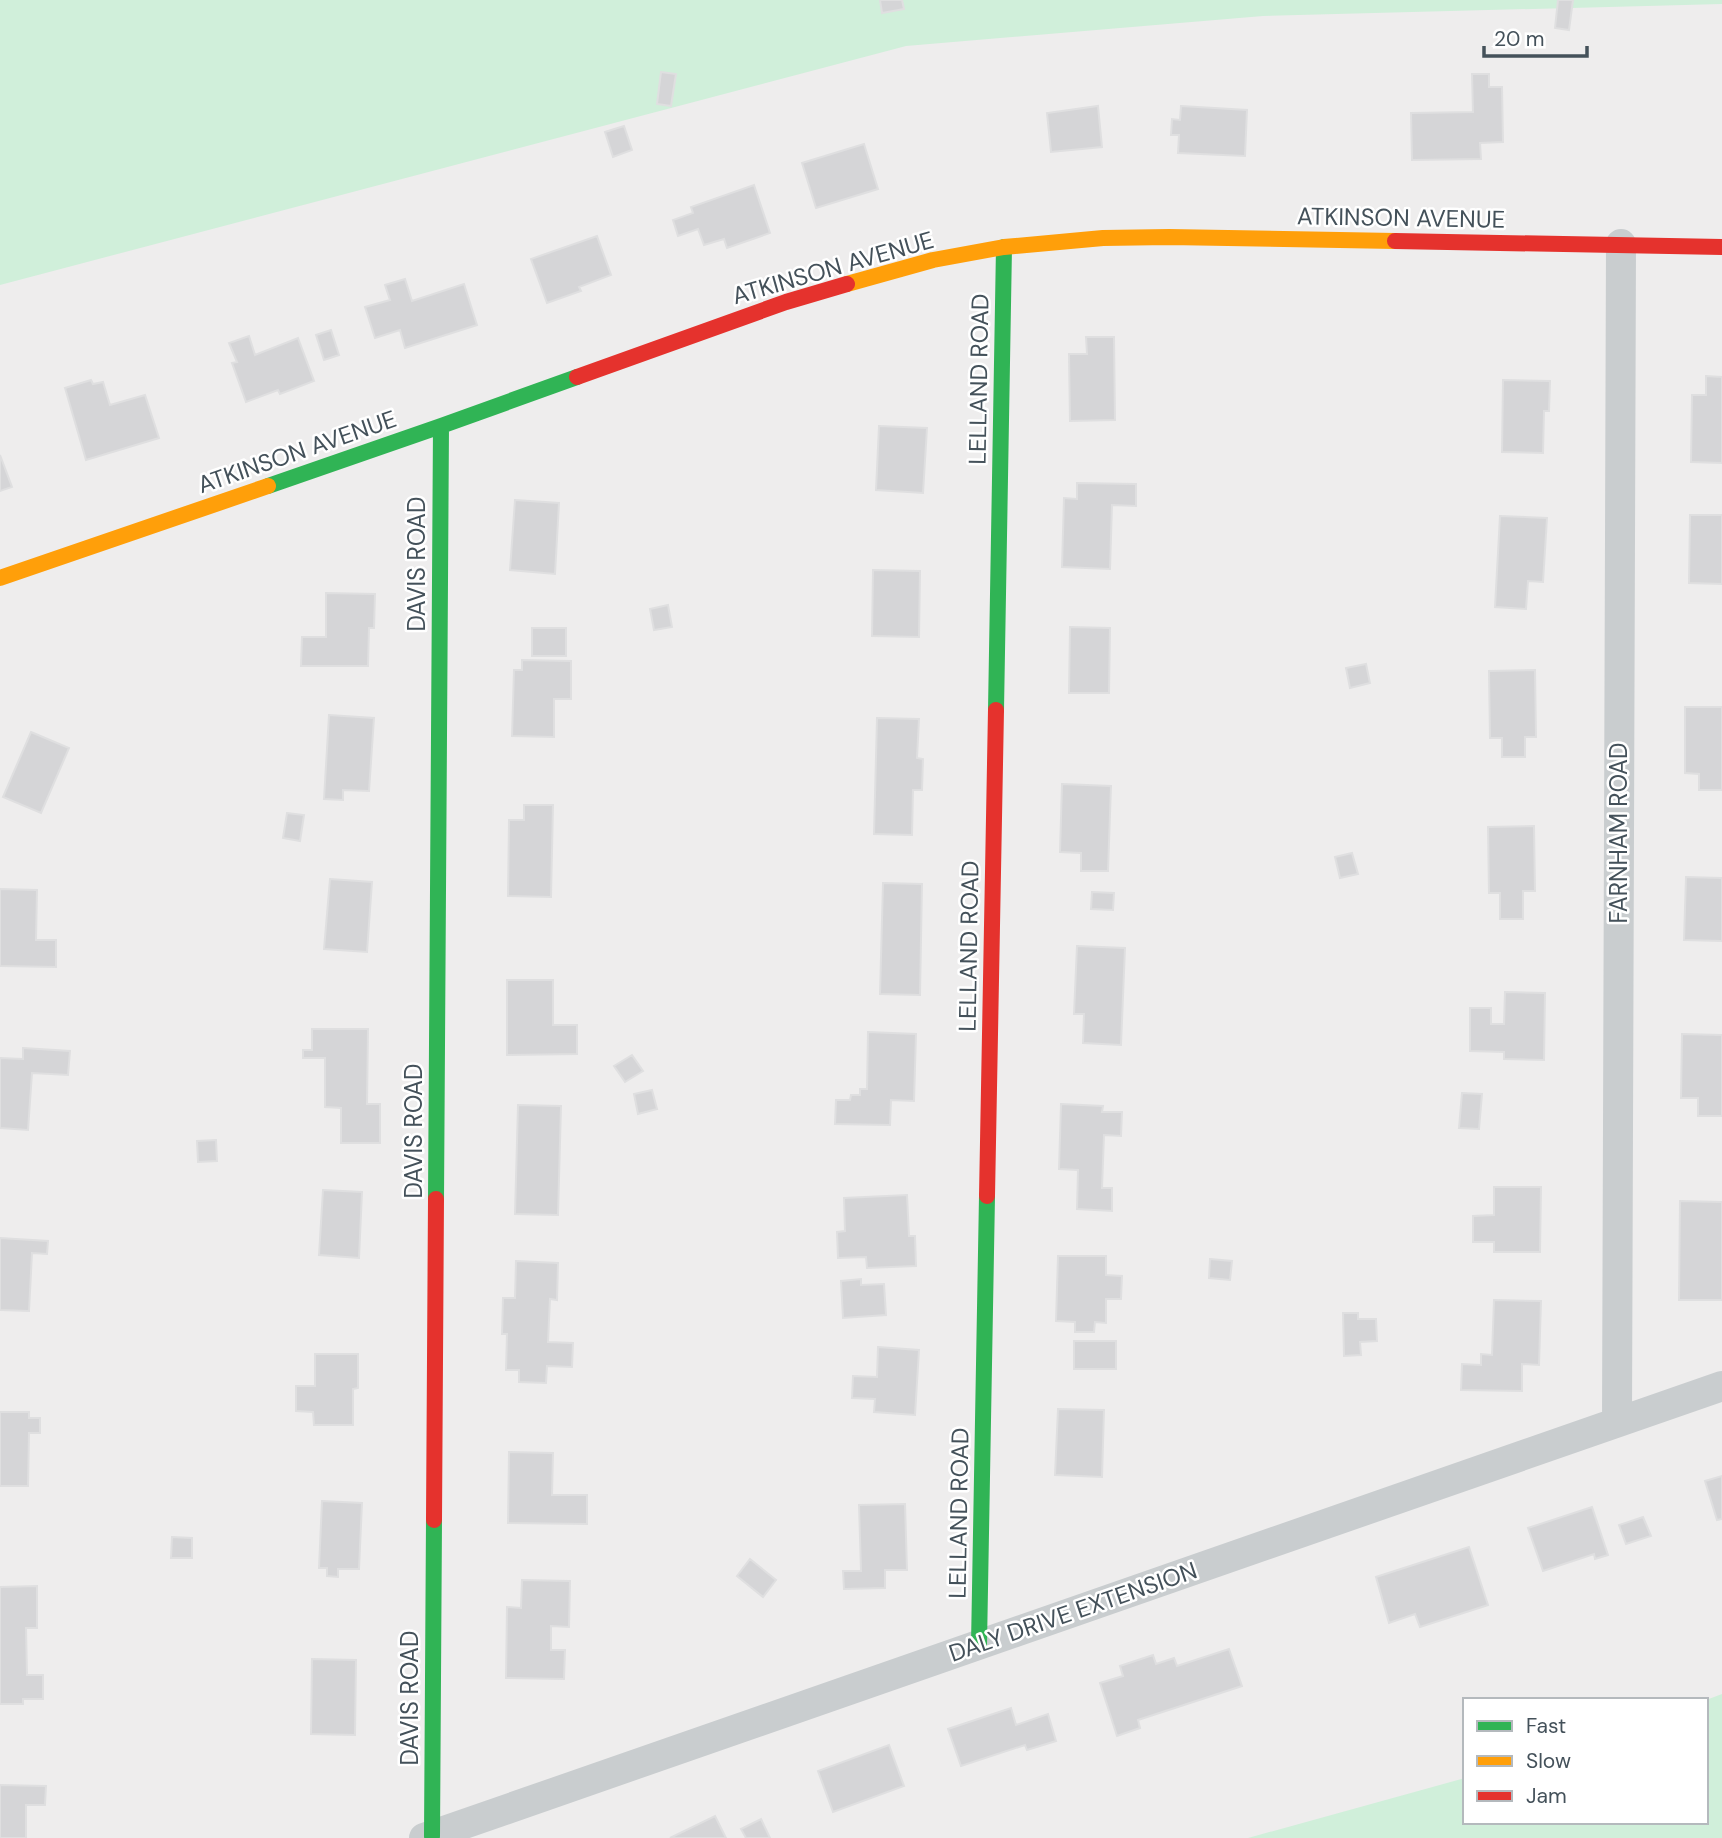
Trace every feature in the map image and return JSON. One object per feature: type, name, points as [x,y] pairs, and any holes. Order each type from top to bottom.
[{"type":"street","name":"ATKINSON AVENUE","points":[[0,578],[441,426],[786,302],[933,260],[1004,247],[1103,237],[1722,247]]},
{"type":"street","name":"FARNHAM ROAD","points":[[1617,1422],[1621,244]]},
{"type":"street","name":"LELLAND ROAD","points":[[979,1645],[1004,247]]},
{"type":"street","name":"DAVIS ROAD","points":[[428,1837],[441,426]]},
{"type":"street","name":"DALY DRIVE EXTENSION","points":[[428,1837],[1722,1387]]},
{"type":"green space","points":[[0,0],[1722,0],[1722,4],[1263,16],[906,46],[0,285]]},
{"type":"green space","points":[[1722,1694],[1722,1838],[1248,1838],[1463,1779],[1463,1824],[1708,1824],[1708,1699]]},
{"type":"building","points":[[880,0],[902,0],[904,9],[882,13]]},
{"type":"building","points":[[1558,0],[1573,0],[1569,30],[1555,28]]},
{"type":"building","points":[[661,72],[676,74],[671,106],[657,104]]},
{"type":"building","points":[[1472,74],[1489,74],[1489,87],[1502,87],[1503,142],[1480,143],[1481,159],[1412,160],[1411,113],[1473,112]]},
{"type":"building","points":[[1098,106],[1102,147],[1051,152],[1047,113]]},
{"type":"building","points":[[1181,106],[1247,110],[1245,156],[1178,153],[1179,135],[1171,135],[1172,119],[1180,120]]},
{"type":"building","points":[[624,126],[632,150],[613,157],[605,132]]},
{"type":"building","points":[[864,144],[878,189],[816,208],[802,163]]},
{"type":"building","points":[[754,185],[770,233],[727,248],[724,239],[704,245],[698,229],[678,236],[673,220],[693,213],[691,207]]},
{"type":"building","points":[[597,236],[611,275],[579,287],[581,291],[547,303],[531,259]]},
{"type":"building","points":[[405,279],[412,301],[464,284],[477,325],[405,348],[400,330],[375,338],[365,307],[390,300],[385,285]]},
{"type":"building","points":[[331,330],[339,355],[324,360],[316,335]]},
{"type":"building","points":[[249,336],[255,355],[298,338],[314,381],[280,394],[278,390],[246,402],[232,363],[237,362],[229,343]]},
{"type":"building","points":[[1086,337],[1114,337],[1115,420],[1070,421],[1069,354],[1087,354]]},
{"type":"building","points":[[1706,376],[1722,377],[1722,463],[1691,462],[1692,395],[1706,395]]},
{"type":"building","points":[[91,380],[93,384],[103,382],[110,405],[145,395],[159,438],[86,460],[65,388]]},
{"type":"building","points":[[1503,380],[1550,381],[1549,411],[1544,411],[1543,453],[1502,452]]},
{"type":"building","points":[[879,426],[927,428],[923,493],[876,490]]},
{"type":"building","points":[[0,455],[12,487],[0,491]]},
{"type":"building","points":[[1077,483],[1136,484],[1136,506],[1112,505],[1110,569],[1062,567],[1064,498],[1077,499]]},
{"type":"building","points":[[515,500],[559,503],[555,574],[510,570]]},
{"type":"building","points":[[1690,515],[1722,515],[1722,584],[1689,583]]},
{"type":"building","points":[[1500,516],[1547,518],[1543,582],[1528,581],[1526,609],[1495,607]]},
{"type":"building","points":[[873,570],[920,571],[919,637],[872,636]]},
{"type":"building","points":[[326,593],[375,594],[374,628],[369,628],[368,666],[301,666],[302,637],[326,637]]},
{"type":"building","points":[[668,605],[672,627],[654,630],[650,609]]},
{"type":"building","points":[[1070,627],[1110,628],[1109,693],[1069,693]]},
{"type":"building","points":[[532,628],[566,628],[566,656],[532,656]]},
{"type":"building","points":[[522,660],[571,661],[571,699],[554,699],[554,737],[512,736],[514,670],[522,670]]},
{"type":"building","points":[[1366,664],[1370,683],[1350,688],[1346,668]]},
{"type":"building","points":[[1535,670],[1536,737],[1525,737],[1525,757],[1502,757],[1502,738],[1490,738],[1489,671]]},
{"type":"building","points":[[1685,707],[1722,707],[1722,790],[1699,790],[1699,774],[1685,773]]},
{"type":"building","points":[[329,715],[374,718],[369,791],[343,790],[343,800],[324,799]]},
{"type":"building","points":[[877,718],[919,719],[917,758],[923,759],[922,790],[913,790],[912,835],[874,834]]},
{"type":"building","points":[[31,732],[69,748],[41,813],[3,797]]},
{"type":"building","points":[[1062,784],[1111,786],[1108,871],[1081,871],[1081,853],[1060,852]]},
{"type":"building","points":[[524,805],[553,805],[551,897],[508,896],[509,820],[524,820]]},
{"type":"building","points":[[287,813],[304,815],[300,841],[283,838]]},
{"type":"building","points":[[1534,826],[1535,891],[1523,891],[1523,919],[1500,919],[1500,893],[1489,893],[1488,827]]},
{"type":"building","points":[[1352,853],[1358,874],[1340,878],[1335,857]]},
{"type":"building","points":[[1686,877],[1722,878],[1722,941],[1684,940]]},
{"type":"building","points":[[330,879],[372,882],[367,952],[324,949]]},
{"type":"building","points":[[883,883],[922,884],[920,995],[880,994]]},
{"type":"building","points":[[0,889],[37,890],[36,940],[56,940],[56,967],[0,966]]},
{"type":"building","points":[[1092,892],[1114,893],[1113,910],[1091,909]]},
{"type":"building","points":[[1077,946],[1125,948],[1121,1045],[1083,1043],[1084,1014],[1074,1014]]},
{"type":"building","points":[[507,980],[553,980],[553,1025],[577,1025],[577,1054],[507,1055]]},
{"type":"building","points":[[1505,992],[1545,993],[1544,1060],[1504,1059],[1504,1052],[1470,1051],[1470,1008],[1491,1008],[1491,1024],[1504,1024]]},
{"type":"building","points":[[312,1029],[368,1029],[367,1104],[380,1104],[380,1143],[341,1143],[341,1108],[325,1107],[325,1058],[303,1058],[303,1050],[312,1050]]},
{"type":"building","points":[[868,1032],[916,1034],[914,1101],[891,1100],[890,1125],[835,1124],[836,1100],[850,1100],[851,1095],[860,1095],[860,1089],[867,1089]]},
{"type":"building","points":[[1682,1034],[1722,1035],[1722,1116],[1698,1116],[1698,1098],[1681,1098]]},
{"type":"building","points":[[23,1048],[70,1051],[68,1075],[32,1073],[28,1130],[0,1128],[0,1058],[23,1059]]},
{"type":"building","points":[[632,1055],[643,1071],[625,1082],[614,1066]]},
{"type":"building","points":[[652,1090],[657,1109],[638,1114],[634,1094]]},
{"type":"building","points":[[1462,1093],[1482,1094],[1479,1129],[1459,1128]]},
{"type":"building","points":[[1061,1104],[1103,1106],[1102,1112],[1122,1112],[1121,1136],[1104,1135],[1102,1188],[1112,1188],[1112,1211],[1077,1209],[1078,1170],[1059,1169]]},
{"type":"building","points":[[518,1105],[561,1106],[558,1215],[515,1214]]},
{"type":"building","points":[[216,1140],[217,1161],[198,1162],[197,1141]]},
{"type":"building","points":[[1494,1187],[1541,1187],[1540,1252],[1494,1252],[1494,1242],[1473,1242],[1473,1216],[1494,1215]]},
{"type":"building","points":[[323,1190],[362,1192],[359,1258],[319,1255]]},
{"type":"building","points":[[907,1195],[909,1236],[915,1236],[916,1266],[867,1268],[866,1257],[838,1258],[837,1232],[845,1231],[844,1198]]},
{"type":"building","points":[[1680,1201],[1722,1202],[1722,1300],[1679,1300]]},
{"type":"building","points":[[0,1238],[48,1241],[47,1254],[32,1253],[29,1311],[0,1310]]},
{"type":"building","points":[[1058,1256],[1106,1256],[1106,1275],[1122,1276],[1121,1299],[1106,1299],[1106,1323],[1095,1322],[1094,1332],[1075,1332],[1075,1322],[1056,1321]]},
{"type":"building","points":[[1210,1259],[1232,1261],[1230,1280],[1209,1278]]},
{"type":"building","points":[[516,1261],[558,1263],[557,1300],[550,1299],[548,1342],[573,1343],[572,1367],[547,1366],[546,1383],[519,1382],[519,1370],[506,1370],[507,1334],[502,1334],[503,1298],[515,1298]]},
{"type":"building","points":[[861,1279],[861,1285],[884,1284],[886,1315],[843,1318],[841,1281]]},
{"type":"building","points":[[1494,1300],[1541,1301],[1539,1365],[1522,1364],[1522,1391],[1461,1390],[1462,1364],[1481,1365],[1481,1354],[1492,1355]]},
{"type":"building","points":[[1343,1313],[1358,1313],[1358,1319],[1376,1319],[1377,1341],[1360,1342],[1361,1355],[1344,1356]]},
{"type":"building","points":[[1074,1341],[1116,1341],[1116,1369],[1074,1369]]},
{"type":"building","points":[[878,1347],[919,1350],[915,1415],[874,1412],[875,1399],[852,1398],[853,1376],[877,1377]]},
{"type":"building","points":[[315,1354],[358,1354],[358,1388],[353,1389],[353,1425],[314,1425],[313,1412],[296,1411],[296,1386],[315,1386]]},
{"type":"building","points":[[1058,1409],[1104,1410],[1102,1477],[1055,1475]]},
{"type":"building","points":[[0,1412],[29,1412],[29,1418],[40,1418],[40,1433],[29,1433],[28,1486],[0,1486]]},
{"type":"building","points":[[509,1452],[553,1453],[552,1495],[587,1495],[587,1524],[508,1523]]},
{"type":"building","points":[[1722,1476],[1722,1519],[1717,1520],[1705,1481]]},
{"type":"building","points":[[322,1501],[362,1503],[359,1569],[338,1569],[338,1577],[327,1576],[327,1568],[319,1568]]},
{"type":"building","points":[[905,1504],[907,1570],[885,1570],[885,1588],[844,1589],[843,1571],[861,1571],[859,1505]]},
{"type":"building","points":[[1592,1507],[1608,1555],[1595,1559],[1594,1554],[1543,1571],[1528,1528]]},
{"type":"building","points":[[1643,1517],[1651,1536],[1626,1544],[1619,1525]]},
{"type":"building","points":[[172,1537],[192,1538],[192,1558],[171,1558]]},
{"type":"building","points":[[1469,1547],[1488,1605],[1420,1627],[1415,1614],[1389,1623],[1376,1577]]},
{"type":"building","points":[[750,1559],[776,1580],[763,1597],[737,1576]]},
{"type":"building","points":[[522,1580],[570,1581],[569,1627],[551,1626],[551,1650],[565,1650],[564,1679],[506,1678],[507,1607],[521,1608]]},
{"type":"building","points":[[37,1586],[37,1628],[26,1628],[27,1675],[43,1675],[43,1699],[23,1699],[23,1704],[0,1704],[0,1587]]},
{"type":"building","points":[[1229,1649],[1242,1686],[1138,1720],[1140,1728],[1117,1736],[1100,1683],[1123,1676],[1120,1666],[1153,1655],[1156,1664],[1174,1658],[1177,1666]]},
{"type":"building","points":[[312,1659],[356,1660],[355,1735],[311,1734]]},
{"type":"building","points":[[1011,1708],[1016,1725],[1048,1714],[1056,1741],[1027,1750],[1025,1745],[961,1766],[948,1729]]},
{"type":"building","points":[[889,1745],[904,1786],[833,1812],[818,1771]]},
{"type":"building","points":[[0,1785],[46,1786],[45,1805],[26,1805],[26,1838],[0,1838]]},
{"type":"building","points":[[715,1816],[726,1838],[670,1838]]},
{"type":"building","points":[[761,1819],[770,1838],[746,1838],[741,1829]]},
{"type":"traffic: fast","points":[[996,710],[1004,247]]},
{"type":"traffic: fast","points":[[268,486],[577,377]]},
{"type":"traffic: fast","points":[[436,1199],[441,426]]},
{"type":"traffic: fast","points":[[979,1645],[987,1196]]},
{"type":"traffic: fast","points":[[432,1836],[434,1520]]},
{"type":"traffic: slow","points":[[847,284],[933,260],[1004,247],[1103,238],[1395,241]]},
{"type":"traffic: slow","points":[[0,578],[268,486]]},
{"type":"traffic: jam","points":[[1395,241],[1722,247]]},
{"type":"traffic: jam","points":[[577,377],[786,302],[847,284]]},
{"type":"traffic: jam","points":[[987,1196],[996,710]]},
{"type":"traffic: jam","points":[[434,1520],[436,1199]]}]
